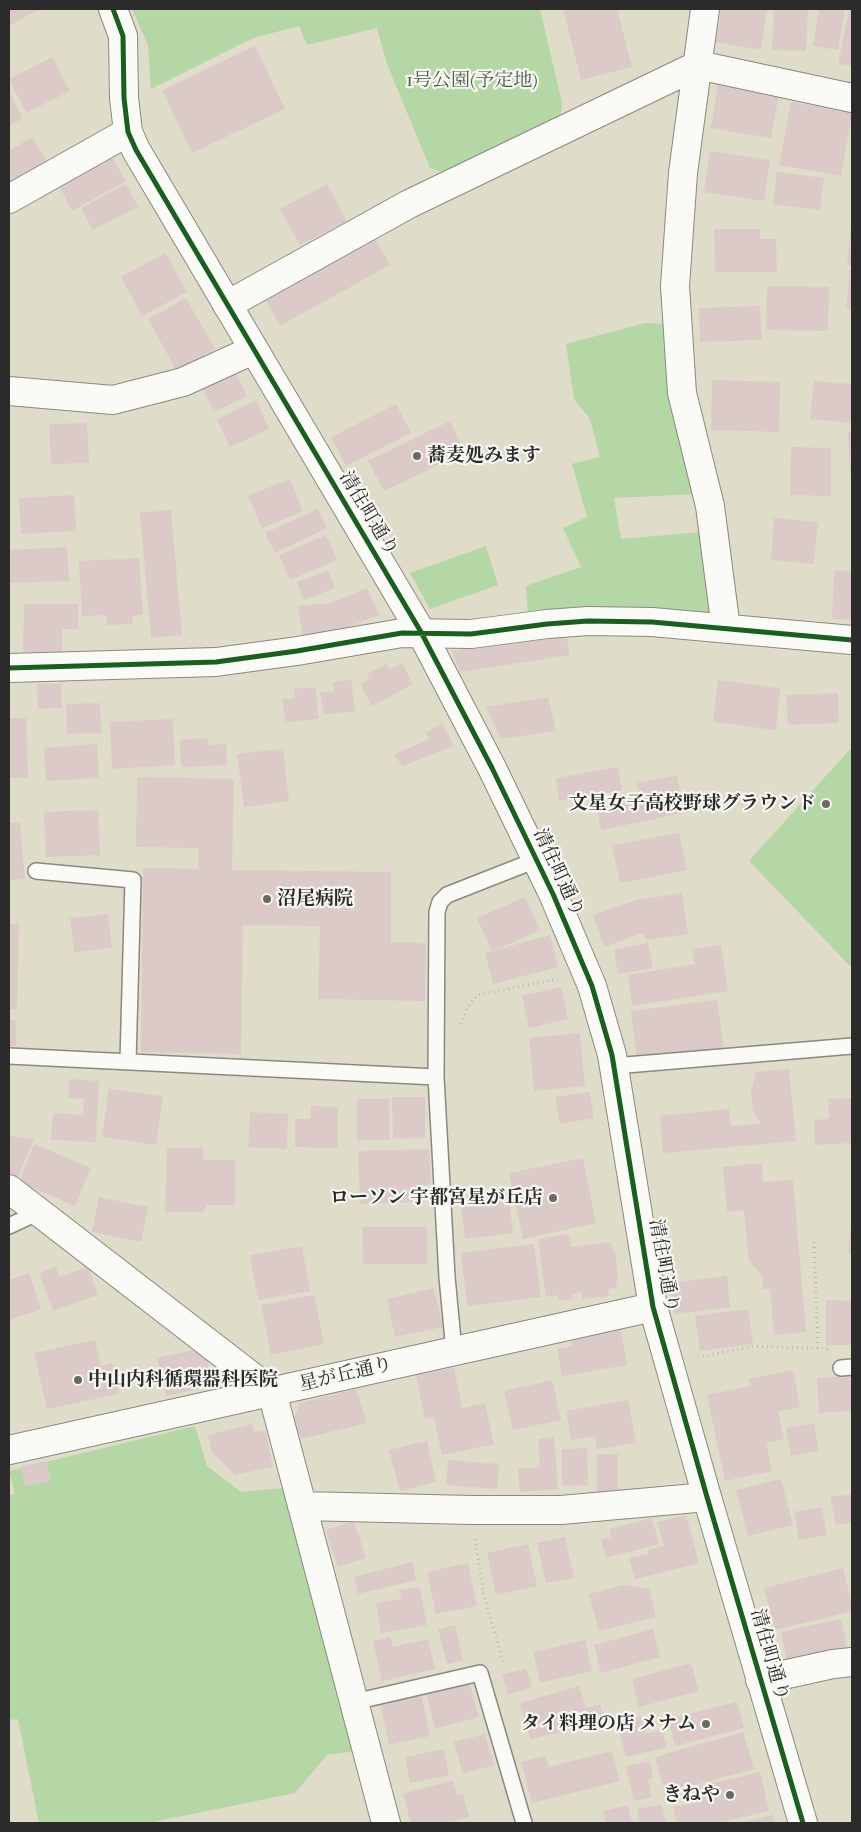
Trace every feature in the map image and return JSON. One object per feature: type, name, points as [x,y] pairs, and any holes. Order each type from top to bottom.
[{"type":"street","name":"清住町通り","points":[[113,9],[122,36],[124,98],[128,132],[146,169],[421,632],[492,768],[553,894],[586,971],[603,1022],[614,1066],[653,1307],[803,1823]]},
{"type":"street","points":[[705,9],[683,173],[676,286],[682,393],[710,506],[726,629]]},
{"type":"street","points":[[227,305],[409,204],[698,65],[852,98]]},
{"type":"street","points":[[9,200],[128,132]]},
{"type":"street","points":[[9,390],[113,400],[183,382],[253,350]]},
{"type":"street","points":[[9,668],[216,662],[297,651],[384,635],[421,632],[471,634],[547,624],[597,621],[652,622],[852,640]]},
{"type":"street","points":[[9,1189],[272,1392],[386,1823]]},
{"type":"street","name":"星が丘通り","points":[[9,1450],[653,1307]]},
{"type":"street","points":[[302,1506],[561,1510],[707,1497]]},
{"type":"street","points":[[760,1680],[833,1664],[852,1662]]},
{"type":"lane","points":[[454,1351],[447,1277],[436,1077],[437,912],[440,902],[447,895],[536,860]]},
{"type":"lane","points":[[36,871],[133,880],[128,1061]]},
{"type":"lane","points":[[614,1066],[852,1046]]},
{"type":"lane","points":[[9,1056],[436,1077]]},
{"type":"lane","points":[[9,1226],[38,1212]]},
{"type":"lane","points":[[354,1702],[480,1673],[524,1823]]},
{"type":"path","points":[[461,1025],[467,1008],[478,995],[554,980],[586,971]]},
{"type":"path","points":[[814,1242],[818,1349]]},
{"type":"path","points":[[668,1362],[755,1346],[835,1349]]},
{"type":"path","points":[[471,1510],[484,1595],[504,1665],[480,1673]]},
{"type":"green space","name":"1号公園(予定地)","points":[[132,9],[540,9],[562,103],[560,119],[446,173],[430,168],[387,64],[377,28],[307,45],[299,26],[253,38],[151,89],[148,45]]},
{"type":"green space","points":[[645,323],[668,324],[668,399],[695,494],[614,498],[621,539],[701,532],[710,613],[597,612],[528,615],[526,586],[581,567],[563,528],[587,517],[572,464],[600,457],[590,419],[574,399],[566,344]]},
{"type":"green space","points":[[486,546],[498,585],[430,609],[410,573]]},
{"type":"green space","name":"文星女子高校野球グラウンド","points":[[852,747],[852,968],[749,861]]},
{"type":"green space","points":[[195,1426],[207,1466],[241,1492],[283,1488],[356,1751],[327,1755],[295,1793],[148,1823],[39,1823],[18,1719],[9,1720],[9,1495],[15,1494],[9,1471]]},
{"type":"building","points":[[9,9],[39,9],[9,26]]},
{"type":"building","points":[[563,9],[617,9],[632,67],[581,80]]},
{"type":"building","points":[[721,9],[767,9],[761,50],[716,42]]},
{"type":"building","points":[[774,9],[808,9],[806,51],[772,50]]},
{"type":"building","points":[[819,9],[845,9],[838,50],[813,46]]},
{"type":"building","points":[[849,9],[852,9],[852,66],[838,64]]},
{"type":"building","points":[[255,46],[285,109],[192,153],[162,90]]},
{"type":"building","points":[[52,57],[70,91],[26,113],[9,79]]},
{"type":"building","points":[[718,84],[779,95],[771,138],[711,128]]},
{"type":"building","points":[[9,92],[23,118],[9,126]]},
{"type":"building","points":[[791,102],[852,113],[841,176],[779,165]]},
{"type":"building","points":[[32,137],[48,164],[9,187],[9,151]]},
{"type":"building","points":[[710,151],[770,160],[764,201],[704,192]]},
{"type":"building","points":[[111,156],[126,181],[72,211],[59,186]]},
{"type":"building","points":[[777,172],[824,178],[820,210],[773,204]]},
{"type":"building","points":[[126,184],[138,207],[93,230],[81,208]]},
{"type":"building","points":[[327,184],[347,221],[300,245],[280,209]]},
{"type":"building","points":[[851,225],[852,265],[847,265]]},
{"type":"building","points":[[714,229],[760,229],[760,239],[776,239],[777,272],[715,272]]},
{"type":"building","points":[[374,237],[390,265],[280,326],[265,298]]},
{"type":"building","points":[[166,253],[187,292],[142,316],[121,277]]},
{"type":"building","points":[[850,269],[852,269],[852,310],[846,309]]},
{"type":"building","points":[[767,286],[829,287],[828,331],[766,330]]},
{"type":"building","points":[[186,298],[215,349],[176,370],[148,319]]},
{"type":"building","points":[[760,306],[762,340],[700,342],[699,308]]},
{"type":"building","points":[[234,370],[247,396],[214,412],[202,387]]},
{"type":"building","points":[[712,380],[780,382],[779,432],[711,430]]},
{"type":"building","points":[[814,381],[852,384],[852,423],[810,419]]},
{"type":"building","points":[[256,400],[269,429],[230,447],[217,419]]},
{"type":"building","points":[[396,404],[411,433],[346,466],[331,437]]},
{"type":"building","name":"蕎麦処みます","points":[[450,421],[465,452],[384,491],[368,461]]},
{"type":"building","points":[[87,423],[89,463],[51,464],[49,424]]},
{"type":"building","points":[[848,432],[852,432],[852,474],[850,474]]},
{"type":"building","points":[[791,447],[831,448],[831,496],[790,495]]},
{"type":"building","points":[[290,479],[303,511],[262,528],[248,496]]},
{"type":"building","points":[[74,495],[76,531],[21,534],[19,498]]},
{"type":"building","points":[[318,509],[327,528],[275,553],[265,533]]},
{"type":"building","points":[[171,510],[182,635],[151,638],[140,513]]},
{"type":"building","points":[[774,518],[818,522],[814,564],[771,560]]},
{"type":"building","points":[[326,535],[337,560],[290,580],[279,555]]},
{"type":"building","points":[[67,547],[69,581],[9,583],[9,550]]},
{"type":"building","points":[[139,558],[143,615],[132,616],[133,624],[107,625],[106,615],[82,616],[79,561]]},
{"type":"building","points":[[834,570],[852,571],[852,620],[832,619]]},
{"type":"building","points":[[328,571],[335,588],[304,600],[297,582]]},
{"type":"building","points":[[367,588],[379,615],[340,630],[303,636],[298,606],[330,603]]},
{"type":"building","points":[[24,604],[78,604],[78,629],[62,629],[62,652],[23,652]]},
{"type":"building","points":[[566,635],[570,655],[460,672],[452,651]]},
{"type":"building","points":[[402,663],[413,684],[372,706],[360,684],[369,679],[367,674],[386,664],[390,669]]},
{"type":"building","points":[[351,679],[355,711],[324,715],[320,693],[334,691],[333,682]]},
{"type":"building","points":[[718,680],[780,688],[776,730],[713,722]]},
{"type":"building","points":[[37,684],[61,684],[62,708],[38,709]]},
{"type":"building","points":[[315,687],[319,719],[286,722],[282,699],[295,698],[294,689]]},
{"type":"building","points":[[838,693],[839,723],[788,725],[786,695]]},
{"type":"building","points":[[548,697],[556,731],[501,739],[486,707]]},
{"type":"building","points":[[100,703],[101,733],[67,734],[66,704]]},
{"type":"building","points":[[9,718],[26,718],[28,778],[9,778]]},
{"type":"building","points":[[173,719],[175,765],[112,769],[110,722]]},
{"type":"building","points":[[442,723],[454,746],[403,766],[393,755],[430,739],[426,733]]},
{"type":"building","points":[[208,738],[209,745],[226,744],[227,765],[181,767],[180,740]]},
{"type":"building","points":[[97,744],[99,778],[46,781],[44,748]]},
{"type":"building","points":[[283,749],[289,801],[244,807],[237,754]]},
{"type":"building","points":[[618,767],[622,790],[559,801],[556,778]]},
{"type":"building","points":[[677,775],[684,813],[601,830],[597,807],[640,798],[637,783]]},
{"type":"building","name":"沼尾病院","points":[[137,777],[234,779],[232,870],[391,872],[391,942],[426,943],[425,1001],[318,999],[320,926],[243,925],[241,1054],[141,1052],[143,868],[198,869],[198,848],[136,847]]},
{"type":"building","points":[[98,810],[100,855],[46,857],[44,812]]},
{"type":"building","points":[[9,823],[20,823],[25,879],[9,880]]},
{"type":"building","points":[[679,833],[687,870],[620,883],[612,845]]},
{"type":"building","points":[[682,893],[688,934],[646,940],[643,933],[604,947],[593,915],[637,900]]},
{"type":"building","points":[[525,897],[540,930],[496,950],[550,935],[558,967],[493,984],[485,953],[492,951],[477,918]]},
{"type":"building","points":[[108,914],[112,948],[74,952],[70,918]]},
{"type":"building","points":[[9,924],[19,924],[17,1009],[9,1009]]},
{"type":"building","points":[[648,943],[653,968],[618,974],[614,950]]},
{"type":"building","points":[[721,945],[728,991],[632,1006],[628,975],[695,964],[692,949]]},
{"type":"building","points":[[561,987],[568,1019],[529,1028],[522,996]]},
{"type":"building","points":[[717,1000],[724,1050],[637,1060],[631,1011]]},
{"type":"building","points":[[9,1020],[16,1020],[16,1046],[9,1046]]},
{"type":"building","points":[[580,1033],[585,1086],[534,1091],[529,1038]]},
{"type":"building","points":[[789,1069],[796,1141],[663,1153],[660,1116],[729,1109],[731,1126],[761,1124],[753,1110],[751,1092],[756,1072]]},
{"type":"building","points":[[69,1079],[99,1081],[96,1142],[51,1140],[53,1113],[83,1115],[84,1099],[69,1098]]},
{"type":"building","points":[[109,1089],[163,1096],[156,1145],[102,1137]]},
{"type":"building","points":[[590,1092],[594,1118],[560,1124],[555,1097]]},
{"type":"building","points":[[392,1097],[425,1097],[425,1138],[393,1139]]},
{"type":"building","points":[[852,1098],[852,1143],[815,1145],[814,1120],[829,1119],[828,1099]]},
{"type":"building","points":[[357,1099],[389,1099],[390,1140],[357,1140]]},
{"type":"building","points":[[311,1106],[338,1107],[338,1148],[295,1147],[295,1119],[310,1119]]},
{"type":"building","points":[[250,1112],[288,1114],[287,1149],[248,1147]]},
{"type":"building","points":[[9,1136],[34,1139],[16,1180],[9,1174]]},
{"type":"building","points":[[34,1144],[91,1168],[75,1206],[19,1182]]},
{"type":"building","points":[[167,1148],[203,1148],[203,1160],[235,1160],[235,1205],[206,1205],[204,1212],[165,1212]]},
{"type":"building","points":[[429,1149],[431,1185],[422,1185],[423,1202],[360,1204],[358,1151]]},
{"type":"building","name":"ローソン 宇都宮星が丘店","points":[[583,1158],[596,1223],[523,1239],[509,1173]]},
{"type":"building","points":[[762,1163],[763,1182],[793,1180],[806,1332],[774,1335],[770,1289],[763,1289],[762,1276],[749,1261],[744,1210],[727,1212],[723,1167]]},
{"type":"building","points":[[508,1191],[513,1233],[465,1239],[460,1197]]},
{"type":"building","points":[[99,1197],[148,1207],[141,1242],[92,1232]]},
{"type":"building","points":[[852,1225],[852,1254],[848,1253]]},
{"type":"building","points":[[362,1227],[427,1227],[427,1264],[363,1264]]},
{"type":"building","points":[[569,1234],[571,1247],[610,1242],[615,1253],[618,1277],[616,1288],[608,1289],[609,1296],[582,1299],[581,1292],[572,1294],[573,1299],[559,1301],[558,1295],[546,1297],[538,1239]]},
{"type":"building","points":[[534,1244],[541,1297],[467,1306],[461,1253]]},
{"type":"building","points":[[302,1246],[310,1291],[258,1300],[250,1255]]},
{"type":"building","points":[[56,1267],[59,1277],[88,1267],[98,1295],[53,1311],[39,1273]]},
{"type":"building","points":[[29,1273],[41,1309],[9,1320],[9,1280]]},
{"type":"building","points":[[727,1276],[730,1307],[675,1314],[671,1283]]},
{"type":"building","points":[[434,1288],[443,1327],[395,1337],[387,1299]]},
{"type":"building","points":[[314,1295],[324,1344],[271,1355],[261,1305]]},
{"type":"building","points":[[826,1300],[852,1301],[852,1345],[826,1345]]},
{"type":"building","points":[[748,1309],[753,1344],[700,1351],[695,1316]]},
{"type":"building","points":[[620,1324],[627,1365],[562,1376],[557,1349],[573,1346],[570,1333]]},
{"type":"building","name":"中山内科循環器科医院","points":[[95,1340],[101,1366],[112,1363],[119,1394],[47,1409],[34,1353]]},
{"type":"building","points":[[205,1347],[213,1386],[166,1396],[157,1358]]},
{"type":"building","points":[[454,1368],[462,1408],[485,1403],[494,1444],[442,1455],[434,1418],[425,1419],[416,1375]]},
{"type":"building","points":[[793,1370],[800,1407],[778,1412],[784,1439],[766,1443],[772,1471],[725,1481],[707,1395],[750,1386],[748,1379]]},
{"type":"building","points":[[852,1376],[852,1411],[819,1413],[817,1378]]},
{"type":"building","points":[[552,1380],[561,1420],[513,1430],[504,1391]]},
{"type":"building","points":[[356,1389],[367,1423],[301,1439],[294,1418],[300,1403]]},
{"type":"building","points":[[628,1400],[636,1443],[597,1449],[595,1436],[571,1440],[566,1411]]},
{"type":"building","points":[[814,1423],[819,1451],[791,1456],[786,1428]]},
{"type":"building","points":[[252,1424],[254,1432],[265,1430],[273,1467],[235,1475],[212,1452],[208,1435]]},
{"type":"building","points":[[554,1437],[558,1489],[520,1492],[518,1469],[540,1467],[538,1439]]},
{"type":"building","points":[[427,1441],[436,1482],[400,1491],[389,1450]]},
{"type":"building","points":[[587,1448],[588,1485],[562,1486],[562,1449]]},
{"type":"building","points":[[597,1454],[618,1454],[618,1492],[597,1492]]},
{"type":"building","points":[[448,1460],[499,1464],[497,1489],[446,1485]]},
{"type":"building","points":[[47,1461],[51,1481],[25,1486],[21,1466]]},
{"type":"building","points":[[781,1479],[793,1525],[748,1536],[736,1490]]},
{"type":"building","points":[[852,1494],[852,1522],[836,1525],[830,1497]]},
{"type":"building","points":[[822,1507],[827,1535],[799,1540],[794,1512]]},
{"type":"building","points":[[686,1515],[699,1563],[635,1579],[629,1558],[649,1554],[648,1550],[664,1546],[657,1522]]},
{"type":"building","points":[[652,1518],[659,1544],[606,1558],[601,1539],[611,1537],[609,1529]]},
{"type":"building","points":[[354,1521],[366,1558],[338,1567],[326,1530]]},
{"type":"building","points":[[565,1537],[574,1578],[546,1583],[537,1543]]},
{"type":"building","points":[[528,1544],[537,1586],[496,1595],[487,1553]]},
{"type":"building","points":[[412,1562],[416,1580],[358,1594],[354,1577]]},
{"type":"building","points":[[468,1563],[477,1606],[436,1614],[427,1572]]},
{"type":"building","points":[[843,1568],[852,1611],[775,1630],[764,1588]]},
{"type":"building","points":[[623,1585],[649,1589],[656,1617],[599,1631],[589,1594]]},
{"type":"building","points":[[420,1587],[427,1625],[381,1633],[376,1603],[401,1599],[400,1590]]},
{"type":"building","points":[[841,1619],[847,1647],[787,1660],[781,1632]]},
{"type":"building","points":[[455,1625],[463,1660],[447,1664],[438,1629]]},
{"type":"building","points":[[653,1629],[660,1657],[601,1673],[594,1645]]},
{"type":"building","points":[[390,1637],[393,1647],[428,1639],[435,1669],[382,1681],[373,1641]]},
{"type":"building","points":[[585,1640],[592,1671],[540,1683],[533,1652]]},
{"type":"building","points":[[691,1663],[699,1691],[639,1707],[632,1679]]},
{"type":"building","points":[[526,1668],[532,1687],[508,1695],[502,1675]]},
{"type":"building","points":[[469,1682],[479,1717],[435,1729],[426,1693]]},
{"type":"building","points":[[579,1686],[586,1708],[600,1704],[604,1720],[530,1740],[520,1703]]},
{"type":"building","points":[[421,1694],[430,1736],[389,1745],[380,1703]]},
{"type":"building","name":"タイ料理の店 メナム","points":[[737,1702],[744,1728],[675,1746],[668,1719]]},
{"type":"building","points":[[641,1716],[645,1734],[662,1730],[667,1747],[626,1757],[617,1722]]},
{"type":"building","points":[[743,1732],[754,1769],[665,1793],[655,1757]]},
{"type":"building","points":[[485,1734],[494,1765],[463,1774],[454,1742]]},
{"type":"building","points":[[444,1749],[449,1775],[410,1783],[405,1757]]},
{"type":"building","points":[[612,1751],[620,1781],[532,1803],[521,1762],[545,1756],[549,1767]]},
{"type":"building","points":[[650,1761],[653,1777],[648,1780],[652,1797],[634,1801],[626,1766]]},
{"type":"building","name":"きねや","points":[[760,1772],[769,1811],[717,1823],[677,1823],[673,1807],[697,1802],[693,1788]]},
{"type":"building","points":[[453,1780],[457,1795],[463,1794],[469,1817],[444,1823],[411,1823],[403,1794]]},
{"type":"building","points":[[662,1804],[666,1823],[640,1823],[637,1809]]},
{"type":"building","points":[[628,1805],[632,1823],[606,1823],[603,1811]]},
{"type":"building","points":[[773,1815],[775,1823],[741,1823]]},
{"type":"cycle path","points":[[113,9],[123,36],[124,98],[128,132],[136,150],[421,632],[492,768],[553,894],[592,986],[612,1055],[653,1307],[803,1823]]},
{"type":"cycle path","points":[[9,668],[216,662],[297,651],[402,633],[471,634],[547,624],[588,621],[652,622],[852,640]]},
{"type":"place","name":"蕎麦処みます","points":[[417,456]]},
{"type":"place","name":"文星女子高校野球グラウンド","points":[[826,804]]},
{"type":"place","name":"沼尾病院","points":[[267,899]]},
{"type":"place","name":"ローソン 宇都宮星が丘店","points":[[553,1198]]},
{"type":"place","name":"中山内科循環器科医院","points":[[78,1380]]},
{"type":"place","name":"タイ料理の店 メナム","points":[[706,1724]]},
{"type":"place","name":"きねや","points":[[730,1795]]}]
